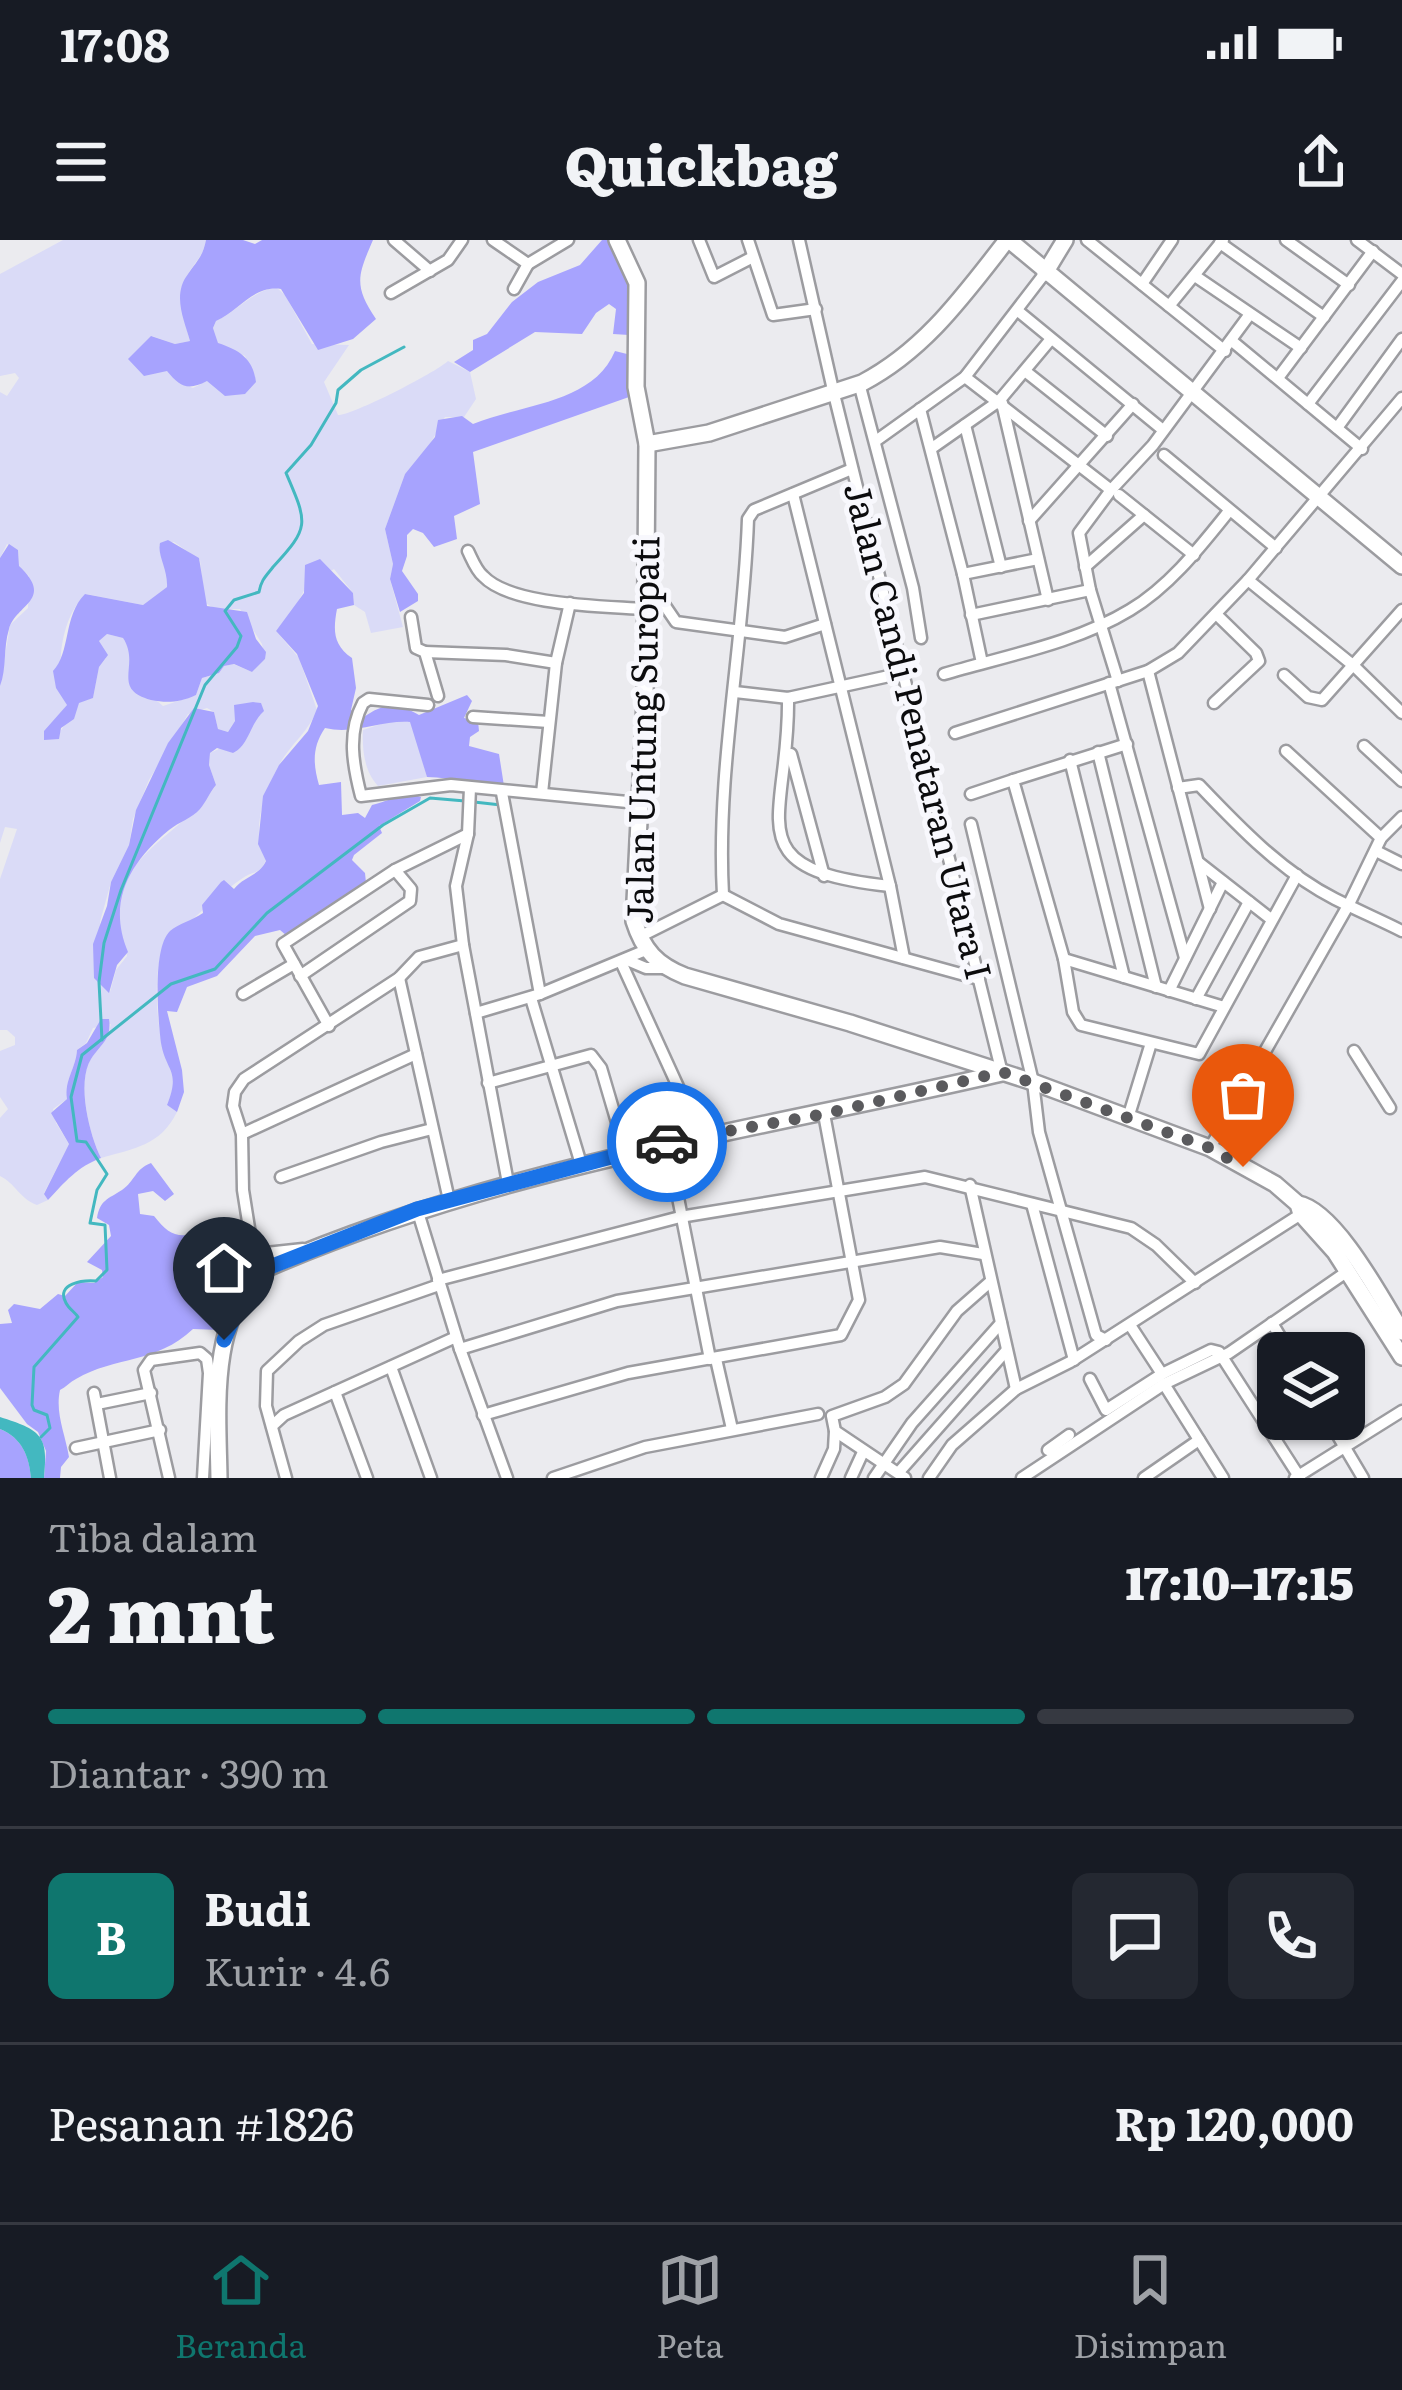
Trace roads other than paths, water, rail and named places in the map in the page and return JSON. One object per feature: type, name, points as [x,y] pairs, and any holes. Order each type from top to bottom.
[{"type":"main road","name":"Jalan Untung Suropati","points":[[617,240],[637,283],[636,387],[646,444],[645,701],[634,921],[643,944],[665,968],[1033,1082],[1210,1148],[1275,1184],[1300,1209],[1348,1270],[1402,1357]]},
{"type":"main road","points":[[1046,273],[1065,240]]},
{"type":"main road","points":[[646,444],[709,433],[881,373],[923,342],[1002,242],[1194,391],[1402,566]]},
{"type":"main road","points":[[219,1478],[224,1340],[250,1281],[265,1269],[417,1209],[508,1183],[667,1142],[824,1114],[1002,1072]]},
{"type":"main road","name":"Jalan Untung Suropati","points":[[1300,1209],[1309,1206],[1342,1242],[1402,1333]]},
{"type":"street","points":[[394,240],[430,271]]},
{"type":"street","points":[[391,293],[448,260],[462,240]]},
{"type":"street","points":[[493,240],[528,264]]},
{"type":"street","points":[[514,290],[528,264],[568,240]]},
{"type":"street","points":[[699,240],[715,277],[753,257]]},
{"type":"street","points":[[748,240],[773,316],[816,309]]},
{"type":"street","name":"Jalan Candi Penataran Utara I","points":[[800,240],[1002,1072]]},
{"type":"street","points":[[1087,240],[1169,306],[1278,378],[1362,449]]},
{"type":"street","points":[[1108,255],[1119,240]]},
{"type":"street","points":[[1142,284],[1172,240]]},
{"type":"street","points":[[1286,240],[1348,285]]},
{"type":"street","points":[[1357,240],[1399,274]]},
{"type":"street","points":[[1169,306],[1222,241],[1324,317]]},
{"type":"street","points":[[1278,378],[1373,251]]},
{"type":"street","points":[[1308,404],[1399,274],[1402,254]]},
{"type":"street","points":[[877,440],[965,377],[1046,273]]},
{"type":"street","points":[[1195,276],[1300,348]]},
{"type":"street","points":[[1018,311],[1163,430]]},
{"type":"street","points":[[1185,958],[1127,744],[1079,533],[1115,493],[1250,314]]},
{"type":"street","points":[[932,448],[1001,402],[1051,339]]},
{"type":"street","points":[[1336,428],[1402,339]]},
{"type":"street","points":[[1025,371],[1107,436]]},
{"type":"street","points":[[965,377],[1194,555]]},
{"type":"street","points":[[860,383],[913,588],[921,638]]},
{"type":"street","points":[[956,734],[1148,671],[1178,653],[1248,580],[1402,398]]},
{"type":"street","points":[[1001,402],[1048,600]]},
{"type":"street","points":[[1029,521],[1133,404]]},
{"type":"street","points":[[920,409],[982,663]]},
{"type":"street","points":[[965,425],[1001,567]]},
{"type":"street","points":[[1164,455],[1276,548]]},
{"type":"street","points":[[723,895],[721,830],[748,515],[852,469]]},
{"type":"street","points":[[1332,484],[1342,516]]},
{"type":"street","points":[[793,494],[904,958]]},
{"type":"street","points":[[944,674],[1101,626],[1130,610],[1194,555],[1229,511]]},
{"type":"street","points":[[1085,568],[1144,515]]},
{"type":"street","points":[[469,551],[483,577],[495,585],[570,603],[661,600],[676,622],[790,637],[825,624]]},
{"type":"street","points":[[963,574],[1038,559]]},
{"type":"street","points":[[1248,580],[1402,713]]},
{"type":"street","points":[[971,615],[1090,590]]},
{"type":"street","points":[[542,793],[556,663],[570,603]]},
{"type":"street","points":[[1284,675],[1308,697],[1322,700],[1402,610]]},
{"type":"street","points":[[1214,703],[1256,666],[1256,652],[1216,614]]},
{"type":"street","points":[[411,617],[416,648],[425,652],[506,655],[556,663]]},
{"type":"street","points":[[425,652],[433,700],[369,699],[363,703],[353,729],[352,753],[364,797],[452,785],[469,797],[503,802],[542,793],[638,803]]},
{"type":"street","points":[[1148,671],[1210,909]]},
{"type":"street","points":[[735,692],[788,698],[903,673]]},
{"type":"street","points":[[788,698],[789,746],[780,838],[796,862],[824,876],[890,886]]},
{"type":"street","points":[[472,717],[549,722]]},
{"type":"street","points":[[971,794],[1127,744]]},
{"type":"street","points":[[789,746],[824,876]]},
{"type":"street","points":[[1364,746],[1402,781]]},
{"type":"street","points":[[1286,751],[1402,864]]},
{"type":"street","points":[[1098,752],[1163,989]]},
{"type":"street","points":[[1070,760],[1124,977]]},
{"type":"street","points":[[1016,779],[1064,958],[1073,1012],[1082,1025],[1199,1054],[1297,874]]},
{"type":"street","points":[[1178,788],[1199,784],[1245,833],[1297,874],[1402,931]]},
{"type":"street","points":[[469,797],[468,834],[456,886],[508,1183]]},
{"type":"street","points":[[503,802],[536,996],[581,1164]]},
{"type":"street","points":[[1210,1148],[1349,904],[1378,844],[1402,817]]},
{"type":"street","points":[[971,824],[1033,1082],[1039,1132],[1096,1335],[1106,1340]]},
{"type":"street","points":[[328,1026],[283,944],[430,849],[468,834]]},
{"type":"street","points":[[1197,860],[1271,919]]},
{"type":"street","points":[[243,994],[297,970],[410,901],[411,890],[395,870]]},
{"type":"street","points":[[1163,989],[1185,958],[1223,882]]},
{"type":"street","points":[[476,1013],[536,996],[624,961],[643,944],[723,895]]},
{"type":"street","points":[[723,895],[779,924],[980,980]]},
{"type":"street","points":[[1196,999],[1250,902]]},
{"type":"street","points":[[318,1246],[265,1255],[257,1254],[252,1246],[243,1190],[242,1134],[233,1106],[236,1092],[244,1079],[400,978],[419,957],[463,945]]},
{"type":"street","points":[[1064,958],[1223,1007]]},
{"type":"street","points":[[624,961],[665,968]]},
{"type":"street","points":[[624,961],[701,1137]]},
{"type":"street","points":[[400,978],[449,1200]]},
{"type":"street","points":[[1128,1118],[1151,1043]]},
{"type":"street","points":[[1354,1051],[1390,1108]]},
{"type":"street","points":[[242,1134],[416,1054]]},
{"type":"street","points":[[488,1083],[594,1057],[626,1153]]},
{"type":"street","points":[[483,1415],[583,1384],[841,1335],[859,1300],[824,1114]]},
{"type":"street","points":[[281,1178],[381,1142],[432,1130]]},
{"type":"street","points":[[667,1142],[695,1288],[732,1429]]},
{"type":"street","points":[[286,1478],[266,1406],[267,1371],[324,1325],[438,1282],[680,1217],[925,1177],[1132,1228],[1156,1244],[1195,1283]]},
{"type":"street","points":[[970,1185],[1016,1389]]},
{"type":"street","points":[[1032,1204],[1074,1360]]},
{"type":"street","points":[[417,1209],[458,1343],[507,1478]]},
{"type":"street","points":[[929,1478],[952,1445],[1016,1389],[1106,1340],[1300,1209]]},
{"type":"street","points":[[272,1426],[284,1415],[335,1391],[458,1343],[616,1301],[940,1247],[982,1254]]},
{"type":"street","points":[[1048,1450],[1163,1379],[1223,1356],[1348,1270]]},
{"type":"street","points":[[821,1478],[830,1465],[836,1431],[832,1416],[885,1397],[904,1384],[957,1311],[991,1282]]},
{"type":"street","points":[[874,1478],[880,1464],[1000,1323]]},
{"type":"street","points":[[1130,1324],[1222,1478]]},
{"type":"street","points":[[1272,1324],[1277,1332]]},
{"type":"street","points":[[836,1431],[902,1475],[1006,1351]]},
{"type":"street","points":[[170,1478],[143,1370],[146,1364],[205,1355],[209,1373],[203,1478]]},
{"type":"street","points":[[1223,1356],[1298,1477],[1402,1411]]},
{"type":"street","points":[[392,1367],[431,1478]]},
{"type":"street","points":[[1090,1379],[1106,1410]]},
{"type":"street","points":[[1022,1478],[1163,1379]]},
{"type":"street","points":[[335,1391],[367,1478]]},
{"type":"street","points":[[99,1478],[109,1478],[95,1398],[151,1393]]},
{"type":"street","points":[[553,1478],[645,1447],[818,1414]]},
{"type":"street","points":[[76,1448],[160,1430]]},
{"type":"street","points":[[1144,1478],[1199,1440]]},
{"type":"street","points":[[1340,1440],[1363,1478]]},
{"type":"street","points":[[851,1478],[863,1452]]},
{"type":"water","points":[[0,1417],[39,1436],[45,1452],[44,1478],[31,1478],[23,1449],[0,1429]]},
{"type":"waterway","points":[[102,1040],[99,982],[104,943],[205,685],[237,647],[241,636],[225,611],[234,600],[259,592],[264,578],[294,543],[301,515],[286,473],[311,445],[336,403],[338,390],[361,370],[404,347]]},
{"type":"waterway","points":[[41,1437],[50,1428],[47,1415],[32,1405],[34,1367],[78,1317],[66,1303],[64,1291],[72,1284],[96,1281],[107,1270],[105,1225],[90,1223],[97,1190],[107,1174],[86,1142],[77,1141],[71,1097],[82,1055],[171,984],[215,969],[267,913],[383,825],[430,798],[465,801]]},
{"type":"waterway","points":[[474,802],[501,805]]}]
